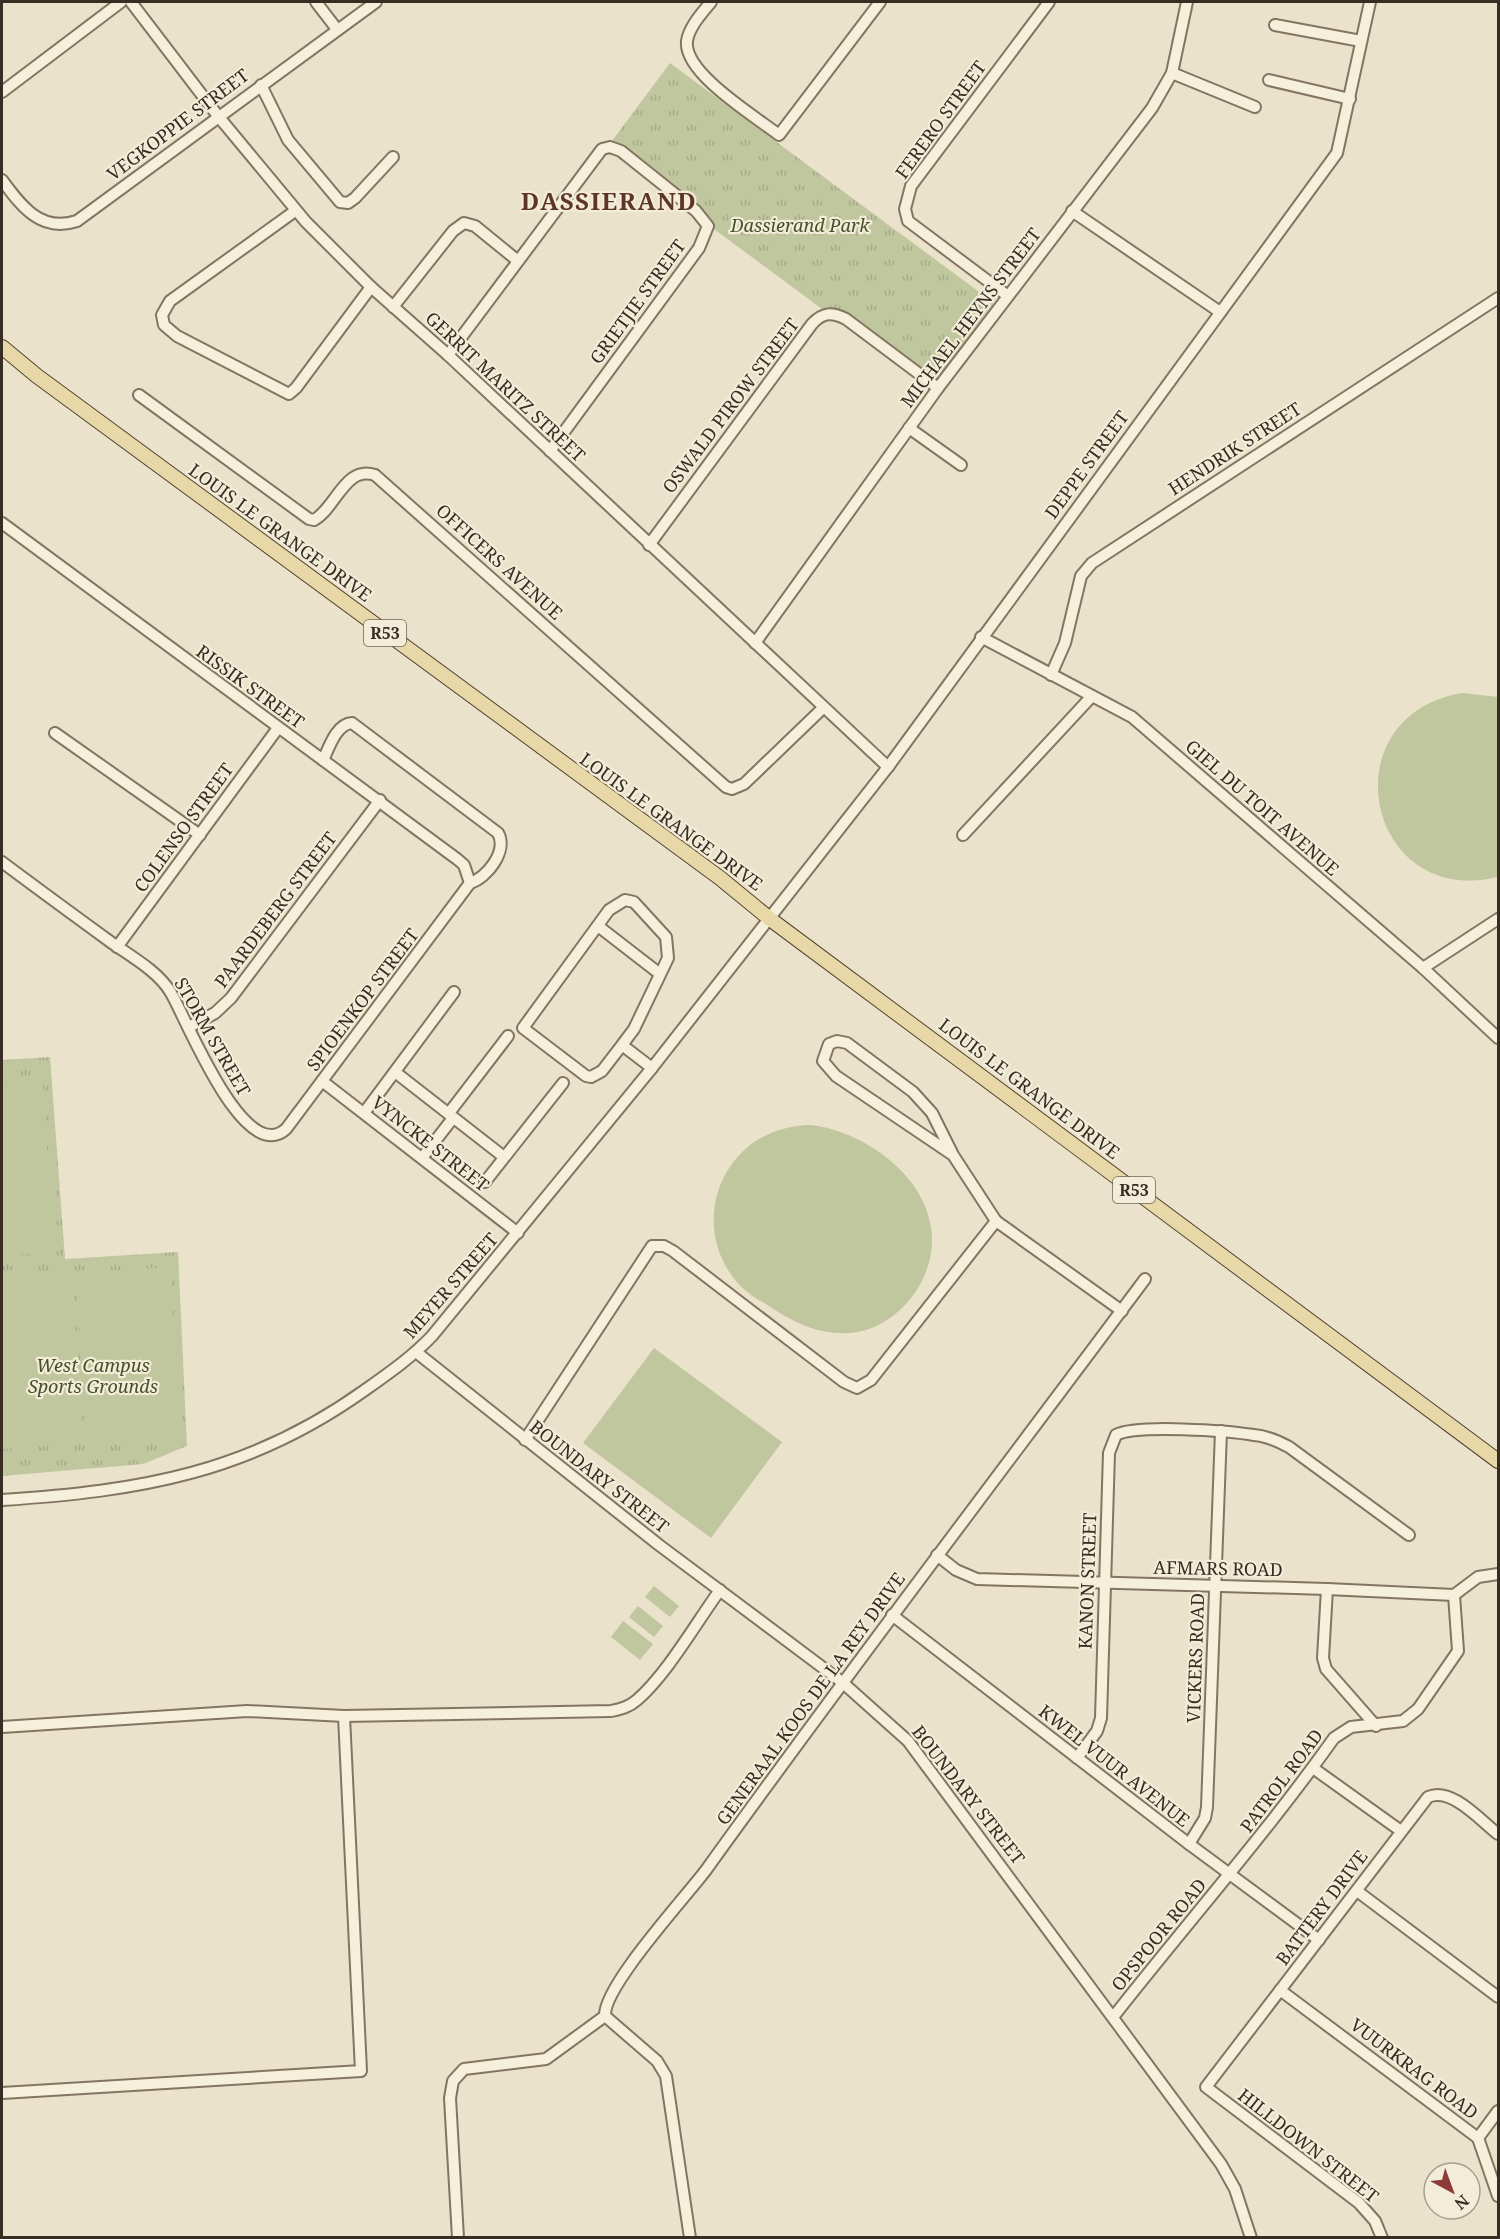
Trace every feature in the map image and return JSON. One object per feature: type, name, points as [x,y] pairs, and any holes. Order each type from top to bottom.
[{"type":"main road","name":"LOUIS LE GRANGE DRIVE","points":[[2,347],[37,376],[538,747],[720,878],[770,919],[1498,1461]]},
{"type":"street","points":[[2,92],[121,2]]},
{"type":"street","name":"GERRIT MARITZ STREET","points":[[131,2],[218,116],[295,211],[371,287],[448,355],[888,767]]},
{"type":"street","points":[[316,2],[336,28]]},
{"type":"street","name":"VEGKOPPIE STREET","points":[[2,180],[19,203],[39,219],[54,224],[69,223],[84,217],[336,28],[376,2]]},
{"type":"street","points":[[711,2],[689,33],[687,44],[691,59],[705,78],[778,135],[880,2]]},
{"type":"street","name":"FERERO STREET","points":[[1008,296],[908,221],[905,209],[911,186],[1049,2]]},
{"type":"street","name":"MICHAEL HEYNS STREET","points":[[755,643],[938,388],[1152,108],[1172,73],[1187,2]]},
{"type":"street","name":"DEPPE STREET","points":[[770,919],[888,767],[981,636],[1337,153],[1370,2]]},
{"type":"street","points":[[1275,25],[1361,42]]},
{"type":"street","points":[[1172,73],[1255,107]]},
{"type":"street","points":[[1269,80],[1350,99]]},
{"type":"street","points":[[261,85],[288,140],[340,202],[348,203],[355,198],[393,157]]},
{"type":"street","name":"GRIETJIE STREET","points":[[448,355],[599,151],[605,148],[615,148],[627,155],[696,211],[708,226],[699,248],[550,450]]},
{"type":"street","points":[[295,211],[170,302],[162,315],[167,328],[198,349],[289,394],[296,388],[371,287]]},
{"type":"street","points":[[1072,211],[1220,312]]},
{"type":"street","points":[[393,307],[453,231],[464,222],[475,226],[518,261]]},
{"type":"street","name":"HENDRIK STREET","points":[[1051,675],[1065,643],[1081,576],[1092,562],[1498,298]]},
{"type":"street","name":"OSWALD PIROW STREET","points":[[649,544],[812,324],[822,316],[831,313],[846,319],[938,388]]},
{"type":"street","name":"OFFICERS AVENUE","points":[[139,395],[312,520],[322,514],[354,476],[363,473],[375,475],[726,787],[732,789],[744,784],[823,708]]},
{"type":"street","points":[[909,428],[961,465]]},
{"type":"street","name":"RISSIK STREET","points":[[2,523],[278,728],[380,800],[464,865],[470,882]]},
{"type":"street","name":"GIEL DU TOIT AVENUE","points":[[981,636],[1132,717],[1423,968],[1498,1038]]},
{"type":"street","points":[[963,835],[1092,696]]},
{"type":"street","name":"SPIOENKOP STREET","points":[[280,1134],[470,882],[483,876],[499,853],[502,842],[498,833],[352,723],[343,726],[338,732],[322,760]]},
{"type":"street","name":"COLENSO STREET","points":[[117,947],[278,728]]},
{"type":"street","points":[[55,733],[200,835]]},
{"type":"street","name":"PAARDEBERG STREET","points":[[189,1027],[214,1013],[231,999],[380,800]]},
{"type":"street","name":"STORM STREET","points":[[2,862],[166,985],[231,1106],[249,1124],[267,1135],[280,1134]]},
{"type":"street","points":[[625,900],[634,903],[666,937],[668,958],[660,974],[634,1029],[602,1071],[591,1077],[586,1076],[523,1028],[598,926],[619,902],[625,900]]},
{"type":"street","name":"MEYER STREET","points":[[2,1500],[118,1490],[204,1469],[260,1451],[300,1432],[329,1414],[416,1352],[518,1233],[770,919]]},
{"type":"street","points":[[1423,968],[1498,919]]},
{"type":"street","points":[[598,926],[660,974]]},
{"type":"street","points":[[364,1113],[454,992]]},
{"type":"street","points":[[422,1158],[508,1036]]},
{"type":"street","points":[[953,1155],[836,1076],[823,1061],[829,1044],[837,1041],[847,1043],[913,1092],[932,1113],[953,1155],[996,1221],[1122,1311]]},
{"type":"street","points":[[622,1046],[652,1068]]},
{"type":"street","points":[[395,1072],[504,1157]]},
{"type":"street","name":"VYNCKE STREET","points":[[322,1081],[518,1233]]},
{"type":"street","points":[[485,1182],[563,1083]]},
{"type":"street","points":[[525,1440],[652,1246],[664,1246],[674,1251],[844,1382],[857,1388],[871,1380],[996,1221]]},
{"type":"street","name":"GENERAAL KOOS DE LA REY DRIVE","points":[[606,2016],[607,2001],[622,1977],[699,1880],[842,1682],[1145,1279]]},
{"type":"street","name":"BOUNDARY STREET","points":[[416,1352],[525,1440],[842,1682],[908,1741],[1114,2016],[1228,2175],[1251,2238]]},
{"type":"street","points":[[1221,1431],[1267,1437],[1289,1447],[1410,1535]]},
{"type":"street","name":"KANON STREET","points":[[1077,1758],[1097,1731],[1101,1718],[1110,1448],[1119,1433],[1221,1431]]},
{"type":"street","name":"VICKERS ROAD","points":[[1189,1844],[1205,1818],[1207,1807],[1221,1431]]},
{"type":"street","name":"AFMARS ROAD","points":[[937,1555],[956,1570],[977,1579],[1327,1588],[1454,1595]]},
{"type":"street","points":[[1454,1595],[1478,1577],[1498,1574]]},
{"type":"street","points":[[1327,1588],[1323,1658],[1326,1669],[1376,1726]]},
{"type":"street","points":[[2,1726],[247,1711],[344,1716],[611,1711],[625,1708],[636,1701],[653,1682],[720,1590]]},
{"type":"street","name":"PATROL ROAD","points":[[1231,1875],[1340,1733],[1351,1727],[1376,1726],[1403,1721],[1411,1716],[1454,1660],[1459,1640],[1454,1595]]},
{"type":"street","name":"KWEL VUUR AVENUE","points":[[892,1615],[1189,1844],[1319,1940]]},
{"type":"street","points":[[2,2093],[361,2071],[344,1716]]},
{"type":"street","points":[[1313,1768],[1401,1831]]},
{"type":"street","name":"BATTERY DRIVE","points":[[1206,2087],[1424,1800],[1436,1794],[1450,1797],[1498,1834]]},
{"type":"street","name":"OPSPOOR ROAD","points":[[1114,2016],[1191,1918],[1231,1875]]},
{"type":"street","points":[[1357,1891],[1498,1998]]},
{"type":"street","name":"VUURKRAG ROAD","points":[[1280,1990],[1478,2138],[1498,2196]]},
{"type":"street","points":[[458,2238],[450,2098],[453,2081],[464,2069],[546,2060],[606,2016],[657,2061],[666,2076],[690,2238]]},
{"type":"street","name":"HILLDOWN STREET","points":[[1206,2087],[1359,2203],[1375,2221],[1382,2238]]},
{"type":"street","points":[[1478,2138],[1498,2111]]},
{"type":"green space","name":"Dassierand Park","points":[[670,63],[994,303],[930,389],[606,149]]},
{"type":"green space","points":[[1462,693],[1498,697],[1498,877],[1453,879],[1418,865],[1393,839],[1380,806],[1379,770],[1392,736],[1419,709]]},
{"type":"green space","name":"West Campus Sports Grounds","points":[[50,1057],[65,1259],[178,1252],[187,1446],[143,1464],[2,1476],[2,1060]]},
{"type":"green space","points":[[43,1082],[53,1252],[2,1256],[2,1085]]},
{"type":"green space","points":[[810,1125],[848,1135],[885,1156],[914,1186],[924,1203],[930,1222],[932,1246],[923,1280],[901,1309],[869,1329],[852,1333],[835,1333],[818,1330],[785,1316],[751,1295],[740,1285],[720,1254],[716,1239],[714,1208],[718,1192],[732,1164],[748,1147],[766,1135],[787,1128]]},
{"type":"green space","points":[[170,1267],[180,1437],[86,1443],[76,1273]]},
{"type":"green space","points":[[72,1274],[82,1444],[2,1449],[2,1279]]},
{"type":"green space","points":[[654,1348],[782,1442],[711,1538],[583,1443]]},
{"type":"green space","points":[[654,1586],[679,1606],[670,1617],[645,1597]]},
{"type":"green space","points":[[638,1606],[663,1626],[654,1637],[629,1617]]},
{"type":"green space","points":[[623,1621],[653,1644],[640,1660],[611,1637]]},
{"type":"district","name":"DASSIERAND","points":[[609,202]]}]
